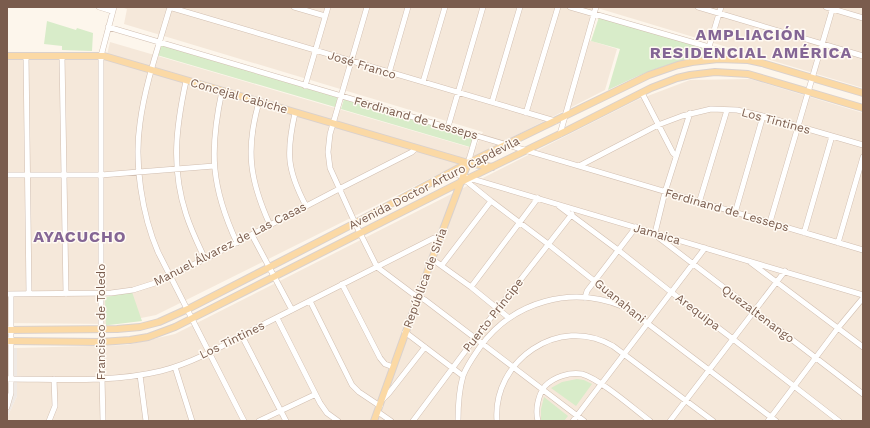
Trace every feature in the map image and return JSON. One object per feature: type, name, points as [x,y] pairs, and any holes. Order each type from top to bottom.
[{"type":"main road","name":"Concejal Cabiche","points":[[7,56],[101,56],[468,163],[494,167]]},
{"type":"main road","name":"Avenida Doctor Arturo Capdevila","points":[[9,330],[130,329],[149,325],[187,309],[452,173],[468,163],[649,75],[678,65],[718,59],[762,63],[863,93]]},
{"type":"main road","name":"Avenida Doctor Arturo Capdevila","points":[[9,341],[101,342],[140,339],[154,335],[192,319],[465,179],[494,167],[666,81],[690,75],[715,72],[736,73],[756,76],[863,108]]},
{"type":"main road","name":"República de Siria","points":[[374,421],[432,258],[465,179],[468,163]]},
{"type":"street","points":[[99,7],[113,9]]},
{"type":"street","points":[[169,7],[159,42],[140,124],[139,172],[150,228],[155,244],[170,277],[244,421]]},
{"type":"street","name":"José Franco","points":[[169,7],[555,121]]},
{"type":"street","points":[[294,7],[325,16]]},
{"type":"street","points":[[305,86],[328,7]]},
{"type":"street","points":[[367,7],[330,134],[328,152],[330,168],[360,234],[377,267],[475,338],[584,421]]},
{"type":"street","points":[[389,73],[408,7]]},
{"type":"street","points":[[423,82],[445,7]]},
{"type":"street","points":[[448,127],[483,7]]},
{"type":"street","points":[[492,102],[520,7]]},
{"type":"street","points":[[526,113],[558,7]]},
{"type":"street","points":[[570,7],[709,46],[742,60]]},
{"type":"street","points":[[560,134],[596,7]]},
{"type":"street","points":[[698,7],[863,56]]},
{"type":"street","points":[[709,46],[721,7]]},
{"type":"street","points":[[826,7],[863,18]]},
{"type":"street","points":[[770,222],[833,8]]},
{"type":"street","name":"Francisco de Toledo","points":[[103,421],[101,342],[101,56],[113,9]]},
{"type":"street","name":"Ferdinand de Lesseps","points":[[108,27],[863,250]]},
{"type":"street","points":[[26,56],[29,294]]},
{"type":"street","points":[[62,56],[66,294]]},
{"type":"street","points":[[186,81],[177,128],[177,170],[181,197],[186,214],[205,259]]},
{"type":"street","points":[[222,91],[215,131],[214,166],[221,204],[237,243]]},
{"type":"street","points":[[642,93],[673,153],[676,156]]},
{"type":"street","points":[[259,102],[252,134],[252,165],[257,194],[270,225]]},
{"type":"street","name":"Los Tintines","points":[[579,166],[658,125],[690,114],[711,109],[763,116],[863,145]]},
{"type":"street","points":[[700,202],[727,110]]},
{"type":"street","points":[[295,113],[289,147],[290,168],[295,184],[306,206]]},
{"type":"street","points":[[655,233],[665,192],[690,114]]},
{"type":"street","points":[[735,213],[763,116]]},
{"type":"street","name":"República de Siria","points":[[468,163],[476,136]]},
{"type":"street","points":[[804,233],[832,136]]},
{"type":"street","name":"Manuel Álvarez de Las Casas","points":[[9,294],[111,293],[133,290],[170,277],[412,152],[416,148]]},
{"type":"street","points":[[838,243],[863,157]]},
{"type":"street","points":[[7,175],[101,175],[214,166]]},
{"type":"street","name":"Jamaica","points":[[452,173],[465,179],[538,198],[785,271],[863,298]]},
{"type":"street","name":"Guanahani","points":[[465,179],[491,201],[709,370],[769,419],[776,421]]},
{"type":"street","points":[[471,287],[538,198]]},
{"type":"street","points":[[442,265],[491,201]]},
{"type":"street","name":"Arequipa","points":[[556,204],[618,250],[839,421]]},
{"type":"street","name":"Puerto Príncipe","points":[[413,421],[498,308],[571,215],[574,209]]},
{"type":"street","points":[[585,298],[587,291],[636,227]]},
{"type":"street","name":"Quezaltenango","points":[[655,233],[658,237],[863,394]]},
{"type":"street","points":[[252,235],[292,310]]},
{"type":"street","name":"Los Tintines","points":[[9,379],[102,379],[140,375],[175,367],[209,353],[434,238],[440,238]]},
{"type":"street","points":[[572,421],[705,248]]},
{"type":"street","points":[[432,258],[509,318]]},
{"type":"street","points":[[748,260],[863,347]]},
{"type":"street","points":[[670,421],[785,271]]},
{"type":"street","points":[[342,284],[380,358],[385,364],[393,368]]},
{"type":"street","points":[[7,406],[11,393],[9,379],[9,294]]},
{"type":"street","points":[[458,421],[459,399],[463,376],[467,366],[482,344],[500,325],[509,318],[522,310],[547,300],[585,298],[612,303],[631,310]]},
{"type":"street","points":[[769,419],[838,328],[863,298]]},
{"type":"street","points":[[310,301],[352,385],[391,421]]},
{"type":"street","points":[[277,318],[314,395],[323,409],[338,421]]},
{"type":"street","points":[[405,332],[463,376]]},
{"type":"street","points":[[242,336],[286,421]]},
{"type":"street","points":[[497,421],[497,403],[501,389],[513,367],[524,355],[545,342],[564,337],[577,336],[608,343],[713,421]]},
{"type":"street","points":[[383,399],[425,347]]},
{"type":"street","points":[[175,367],[192,421]]},
{"type":"street","points":[[538,421],[537,410],[542,390],[551,380],[575,374],[590,378],[601,384],[650,421]]},
{"type":"street","points":[[140,375],[146,421]]},
{"type":"street","points":[[49,421],[55,406],[54,379]]},
{"type":"street","points":[[259,421],[314,395]]},
{"type":"shaded area","points":[[121,7],[594,7],[585,39],[617,49],[605,90],[156,315],[111,324],[7,323],[7,58],[106,59],[110,42],[475,149],[483,132],[124,24],[127,9]]},
{"type":"shaded area","points":[[594,7],[863,7],[863,88]]},
{"type":"shaded area","points":[[750,79],[863,113],[863,421],[7,421],[17,396],[17,348],[127,345],[175,334],[637,100],[690,80]]},
{"type":"shaded area","points":[[7,348],[17,348],[17,396],[7,418]]},
{"type":"green space","points":[[599,17],[735,57],[700,58],[669,64],[640,75],[608,90],[620,49],[591,41]]},
{"type":"green space","points":[[47,21],[76,30],[77,28],[93,33],[92,51],[62,50],[62,46],[44,44]]},
{"type":"green space","points":[[160,45],[338,97],[335,107],[157,55]]},
{"type":"green space","points":[[344,99],[474,136],[470,147],[341,109]]},
{"type":"green space","points":[[132,292],[142,321],[106,325],[106,297]]},
{"type":"green space","points":[[577,379],[584,380],[592,384],[576,406],[551,388],[562,382]]},
{"type":"green space","points":[[544,397],[568,416],[564,421],[541,421],[541,409]]},
{"type":"district","name":"AMPLIACIÓN RESIDENCIAL AMÉRICA","points":[[751,43]]},
{"type":"district","name":"AYACUCHO","points":[[80,236]]}]
